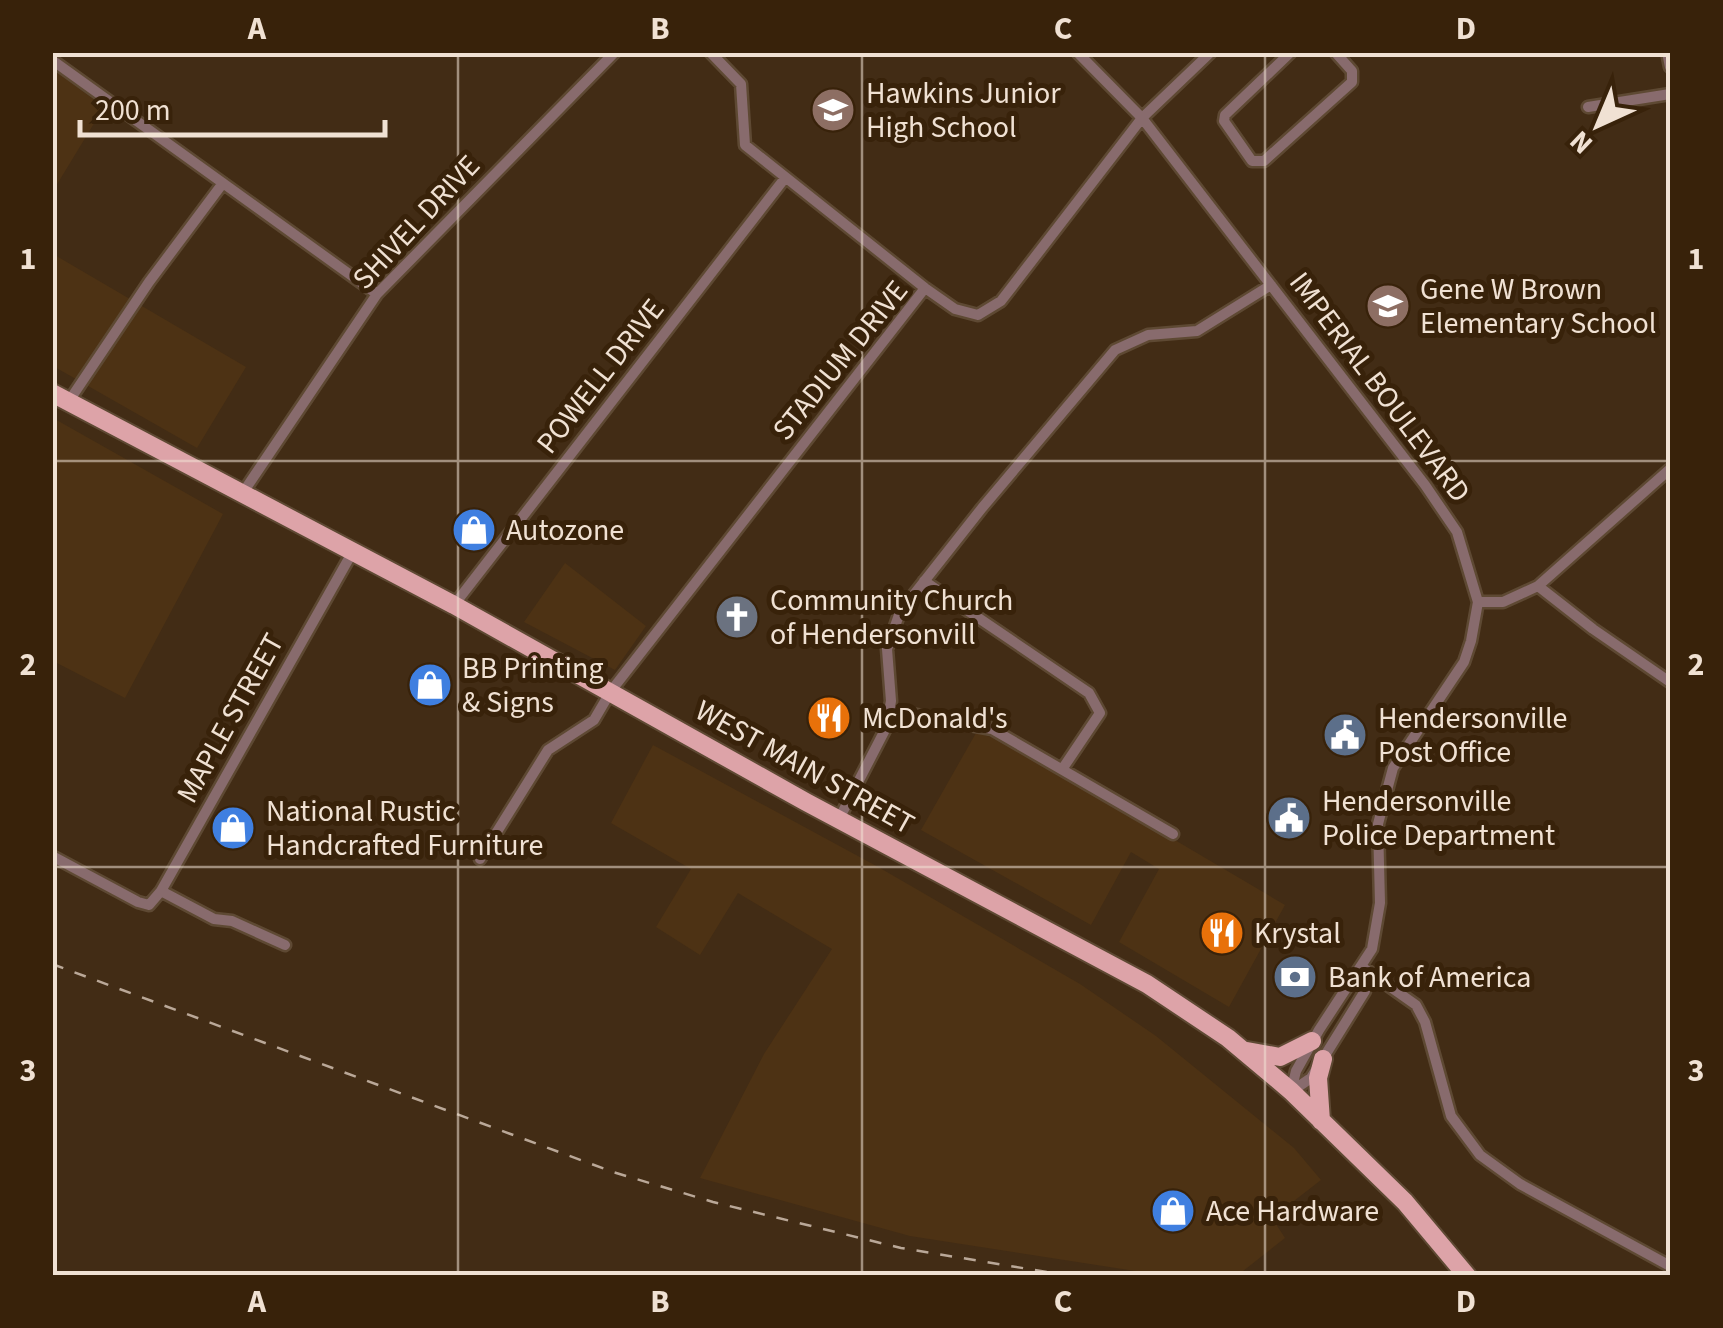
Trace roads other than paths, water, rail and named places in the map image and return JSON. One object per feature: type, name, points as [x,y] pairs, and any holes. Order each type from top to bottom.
[{"type":"main road","name":"WEST MAIN STREET","points":[[61,397],[454,604],[839,819],[1147,984],[1244,1050],[1292,1091],[1405,1202],[1466,1276]]},
{"type":"main road","points":[[1244,1050],[1280,1057],[1312,1041]]},
{"type":"main road","points":[[1321,1121],[1318,1078],[1323,1059]]},
{"type":"street","name":"SHIVEL DRIVE","points":[[242,494],[377,294],[615,52]]},
{"type":"street","points":[[710,52],[741,84],[745,145],[925,288]]},
{"type":"street","name":"IMPERIAL BOULEVARD","points":[[1077,52],[1142,118],[1376,418],[1457,532],[1478,602],[1464,662],[1393,768],[1381,805],[1377,856],[1379,915],[1372,948],[1312,1041],[1296,1071],[1292,1091]]},
{"type":"street","name":"STADIUM DRIVE","points":[[480,859],[548,750],[594,720],[612,691],[925,288],[967,314],[978,315],[1001,301],[1142,118],[1211,52]]},
{"type":"street","points":[[1291,52],[1225,115],[1224,121],[1252,161],[1264,161],[1352,82],[1352,71],[1335,52]]},
{"type":"street","points":[[1668,52],[1670,68]]},
{"type":"street","points":[[52,60],[377,294]]},
{"type":"street","points":[[1588,108],[1670,94]]},
{"type":"street","name":"POWELL DRIVE","points":[[454,604],[785,178]]},
{"type":"street","points":[[61,397],[223,183]]},
{"type":"street","points":[[839,819],[886,728],[887,649],[900,612],[924,581],[1114,350],[1148,336],[1197,330],[1272,285]]},
{"type":"street","points":[[1478,602],[1503,602],[1538,586],[1670,469]]},
{"type":"street","name":"MAPLE STREET","points":[[52,856],[149,905],[161,891],[352,553]]},
{"type":"street","points":[[924,581],[1090,693],[1100,714],[1063,768]]},
{"type":"street","points":[[1538,586],[1670,682]]},
{"type":"street","points":[[889,710],[992,729],[1172,834]]},
{"type":"street","points":[[161,891],[214,919],[232,921],[284,945]]},
{"type":"street","points":[[1362,968],[1416,1005],[1425,1022],[1450,1116],[1480,1155],[1520,1184],[1670,1266]]},
{"type":"street","name":"IMPERIAL BOULEVARD","points":[[1292,1091],[1311,1078],[1364,991],[1362,968]]},
{"type":"railway","points":[[52,964],[613,1172],[713,1202],[901,1248],[1071,1276]]},
{"type":"place","name":"Hawkins Junior High School","points":[[833,110]]},
{"type":"place","name":"Gene W Brown Elementary School","points":[[1388,306]]},
{"type":"place","name":"Autozone","points":[[474,530]]},
{"type":"place","name":"Community Church of Hendersonvill","points":[[737,617]]},
{"type":"place","name":"BB Printing & Signs","points":[[430,685]]},
{"type":"place","name":"McDonald's","points":[[829,718]]},
{"type":"place","name":"Hendersonville Post Office","points":[[1345,735]]},
{"type":"place","name":"Hendersonville Police Department","points":[[1289,818]]},
{"type":"place","name":"National Rustic Handcrafted Furniture","points":[[233,828]]},
{"type":"place","name":"Krystal","points":[[1222,933]]},
{"type":"place","name":"Bank of America","points":[[1295,977]]},
{"type":"place","name":"Ace Hardware","points":[[1173,1211]]}]
